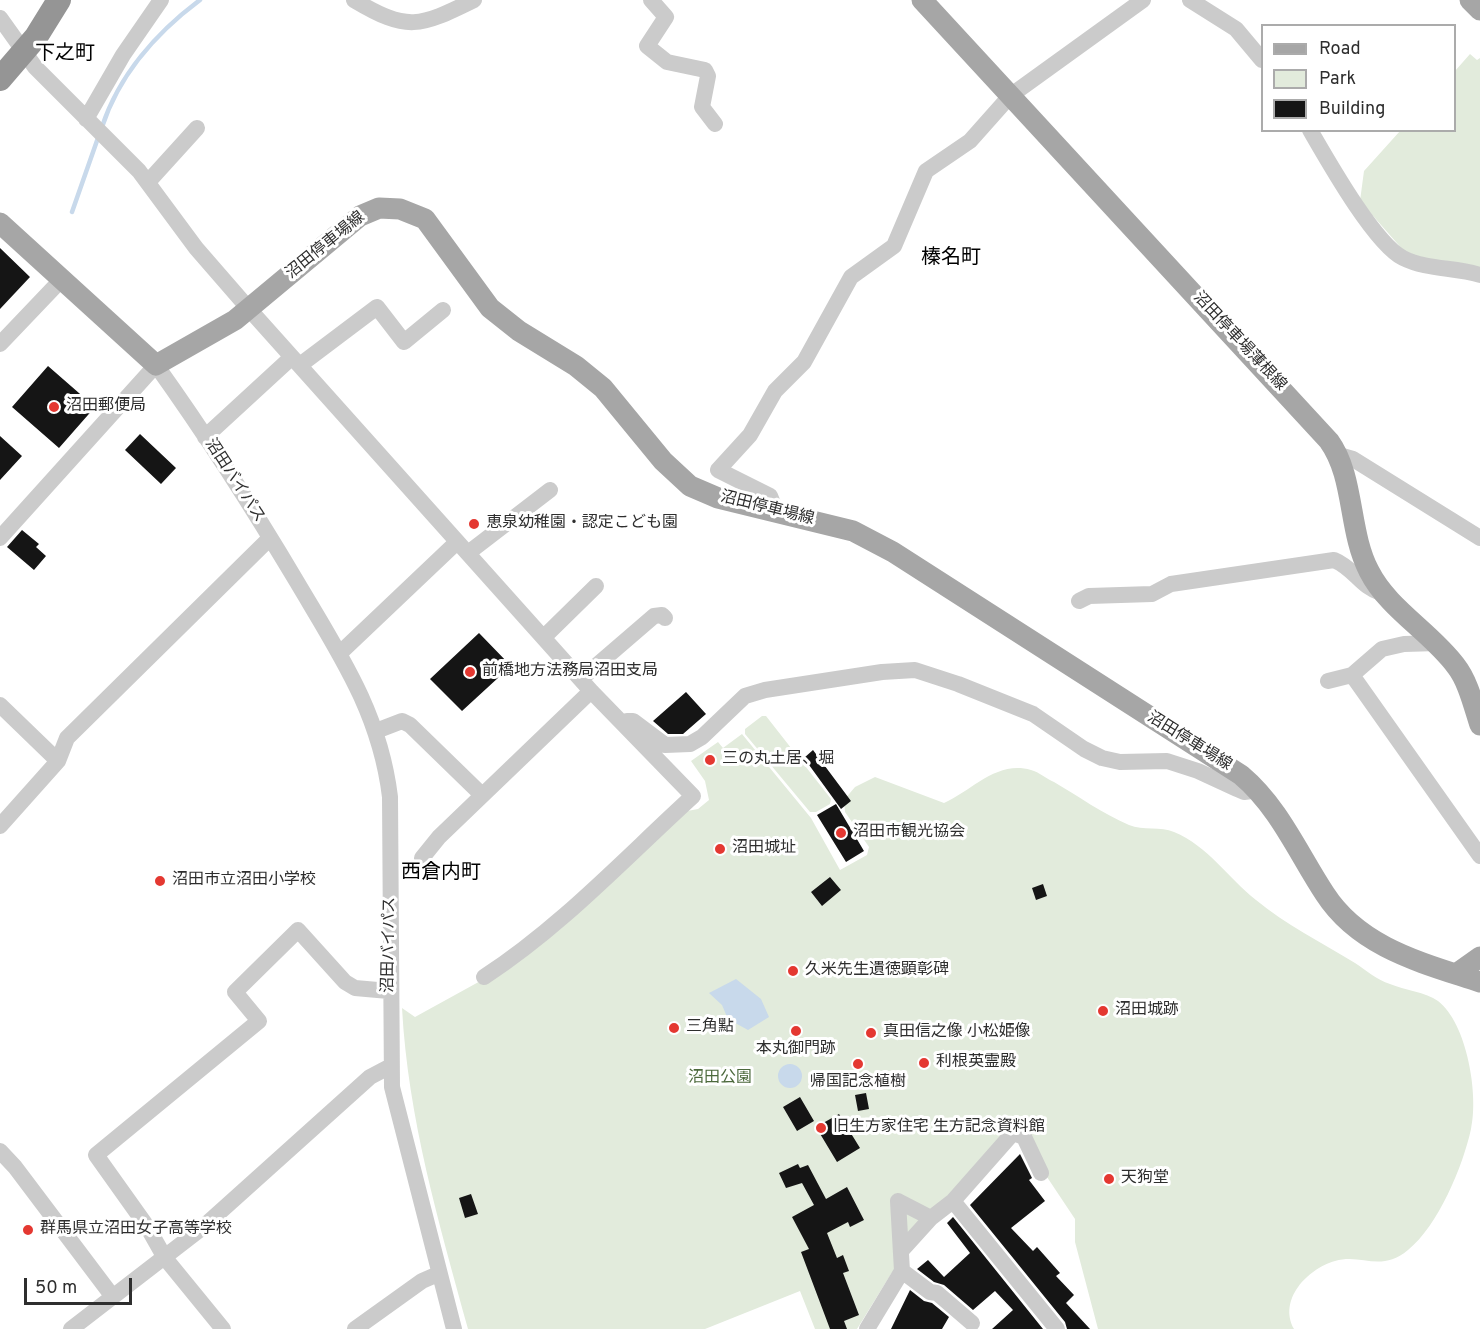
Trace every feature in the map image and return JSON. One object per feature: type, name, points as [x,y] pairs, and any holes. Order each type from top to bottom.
[{"type":"highway","points":[[0,79],[24,52],[59,0]]},
{"type":"main road","name":"沼田停車場薄根線","points":[[922,0],[1250,353],[1339,455],[1357,545],[1370,573],[1387,596],[1438,643],[1458,668],[1480,725]]},
{"type":"main road","points":[[1470,0],[1480,10]]},
{"type":"main road","name":"沼田停車場線","points":[[156,364],[196,344],[249,309],[360,216],[389,207],[410,211],[425,219],[490,308],[519,331],[588,374],[616,402],[663,460],[690,486],[718,498],[853,531],[876,542],[1223,764],[1258,790],[1272,806],[1335,908],[1368,937],[1398,954],[1456,974]]},
{"type":"main road","points":[[0,223],[156,364]]},
{"type":"main road","points":[[1456,974],[1480,957]]},
{"type":"main road","points":[[1456,974],[1480,982]]},
{"type":"street","points":[[86,118],[123,55],[161,0]]},
{"type":"street","points":[[354,0],[377,14],[401,23],[432,19],[474,0]]},
{"type":"street","points":[[651,0],[666,17],[647,46],[667,62],[705,70],[708,76],[702,106],[715,124]]},
{"type":"street","points":[[776,511],[770,496],[718,470],[750,435],[775,391],[804,362],[851,277],[894,246],[926,171],[970,141],[1010,96],[1143,0]]},
{"type":"street","points":[[1190,0],[1236,28],[1261,58]]},
{"type":"street","points":[[0,18],[24,52],[148,182],[196,248],[249,309],[621,722],[693,796],[562,915],[484,977]]},
{"type":"street","points":[[148,182],[197,128]]},
{"type":"street","points":[[1311,132],[1354,203],[1402,257],[1437,268],[1480,275]]},
{"type":"street","points":[[0,344],[62,279]]},
{"type":"street","points":[[205,437],[296,361],[377,307],[404,342],[443,310]]},
{"type":"street","points":[[0,538],[156,364]]},
{"type":"street","name":"沼田バイパス","points":[[156,364],[270,538],[360,689],[376,731],[387,773],[390,809],[389,1067],[438,1274],[454,1329]]},
{"type":"street","points":[[1339,455],[1353,459],[1480,538]]},
{"type":"street","points":[[339,654],[463,548],[550,490]]},
{"type":"street","points":[[0,825],[58,761],[67,738],[270,538]]},
{"type":"street","points":[[1079,601],[1089,596],[1152,594],[1170,584],[1334,560],[1347,565],[1371,591],[1387,596]]},
{"type":"street","points":[[545,636],[597,586]]},
{"type":"street","points":[[422,858],[654,616],[662,615],[665,618]]},
{"type":"street","points":[[1328,681],[1352,675],[1382,649],[1404,644],[1438,643]]},
{"type":"street","points":[[621,722],[633,721],[665,745],[690,744],[702,737],[745,696],[765,690],[882,672],[915,670],[958,684],[1033,714],[1084,749],[1102,758],[1120,762],[1167,761],[1198,771],[1245,792],[1258,790]]},
{"type":"street","points":[[1352,675],[1480,856]]},
{"type":"street","points":[[0,705],[58,761]]},
{"type":"street","points":[[376,731],[402,721],[410,725],[482,795]]},
{"type":"street","points":[[223,1329],[165,1258],[148,1227],[96,1155],[259,1021],[235,992],[298,930],[345,982],[355,988],[389,991]]},
{"type":"street","points":[[76,1328],[165,1258],[370,1077],[389,1067]]},
{"type":"street","points":[[902,1250],[931,1218],[953,1201],[1013,1133],[1024,1137],[1041,1173]]},
{"type":"street","points":[[0,1151],[15,1167],[113,1297]]},
{"type":"street","points":[[867,1329],[902,1271],[898,1201],[931,1218]]},
{"type":"street","points":[[953,1201],[1057,1329]]},
{"type":"street","points":[[902,1271],[930,1292],[937,1293],[972,1323]]},
{"type":"street","points":[[355,1329],[422,1281],[438,1274]]},
{"type":"green space","points":[[1470,54],[1477,60],[1480,58],[1480,268],[1421,258],[1403,250],[1360,201],[1364,171],[1399,132],[1456,132],[1456,70]]},
{"type":"green space","points":[[762,716],[766,716],[831,799],[830,804],[816,812],[810,812],[745,734],[745,729]]},
{"type":"green space","name":"沼田公園","points":[[742,734],[811,818],[840,870],[867,855],[869,847],[845,812],[844,800],[855,787],[875,777],[944,803],[996,773],[1007,769],[1031,770],[1129,825],[1169,830],[1186,838],[1208,854],[1256,900],[1291,925],[1381,980],[1427,995],[1438,1001],[1448,1011],[1463,1042],[1472,1079],[1473,1115],[1462,1160],[1448,1194],[1429,1226],[1408,1250],[1398,1257],[1380,1261],[1345,1259],[1325,1265],[1315,1271],[1298,1287],[1293,1297],[1290,1318],[1294,1329],[1098,1329],[1075,1242],[1075,1219],[1047,1177],[1027,1136],[1003,1144],[891,1274],[857,1329],[815,1329],[800,1291],[705,1329],[468,1329],[426,1170],[411,1090],[402,1008],[415,1017],[484,979],[682,812],[698,809],[709,800],[705,781],[691,761],[718,742],[723,748]]},
{"type":"water","points":[[736,979],[761,999],[769,1017],[748,1030],[728,1019],[722,1005],[709,993]]},
{"type":"water","points":[[790,1064],[799,1067],[802,1076],[799,1085],[790,1088],[781,1085],[778,1076],[781,1067]]},
{"type":"building","points":[[0,248],[30,277],[0,309]]},
{"type":"building","name":"沼田郵便局","points":[[48,366],[95,407],[59,448],[12,407]]},
{"type":"building","points":[[140,434],[176,468],[161,484],[125,450]]},
{"type":"building","points":[[0,436],[22,456],[0,480]]},
{"type":"building","points":[[22,530],[39,544],[36,547],[46,556],[34,570],[7,547]]},
{"type":"building","name":"前橋地方法務局沼田支局","points":[[479,633],[511,666],[462,711],[430,679]]},
{"type":"building","points":[[686,692],[706,714],[683,734],[668,734],[653,721]]},
{"type":"building","points":[[813,750],[851,801],[841,809],[804,758]]},
{"type":"building","name":"沼田市観光協会","points":[[836,804],[864,851],[846,862],[817,815]]},
{"type":"building","points":[[830,877],[841,890],[822,906],[811,892]]},
{"type":"building","points":[[1043,884],[1047,896],[1036,900],[1032,888]]},
{"type":"building","points":[[866,1093],[869,1109],[858,1111],[855,1095]]},
{"type":"building","points":[[800,1097],[814,1121],[797,1131],[783,1107]]},
{"type":"building","points":[[839,1114],[860,1148],[837,1162],[816,1127]]},
{"type":"building","points":[[1020,1154],[1032,1178],[1029,1180],[1045,1201],[1011,1228],[1033,1251],[1037,1247],[1060,1273],[1056,1276],[1074,1295],[1066,1303],[1090,1329],[1067,1329],[1065,1322],[970,1205]]},
{"type":"building","points":[[798,1164],[800,1168],[808,1165],[826,1199],[847,1187],[864,1220],[850,1227],[848,1222],[827,1233],[837,1258],[843,1255],[849,1271],[843,1273],[859,1315],[844,1321],[847,1329],[830,1329],[801,1252],[809,1249],[792,1217],[814,1205],[802,1183],[786,1188],[779,1173]]},
{"type":"building","points":[[471,1194],[478,1214],[465,1218],[459,1198]]},
{"type":"building","points":[[953,1217],[1043,1329],[992,1329],[1013,1310],[995,1291],[973,1310],[944,1285],[934,1282],[917,1269],[928,1260],[944,1277],[970,1253],[947,1223]]},
{"type":"building","points":[[910,1290],[924,1301],[932,1303],[949,1317],[942,1329],[891,1329]]},
{"type":"waterway","points":[[102,127],[118,90],[141,56],[169,26],[200,0]]},
{"type":"waterway","points":[[72,212],[99,135]]},
{"type":"place","name":"沼田郵便局","points":[[54,407]]},
{"type":"place","name":"恵泉幼稚園・認定こども園","points":[[474,524]]},
{"type":"place","name":"前橋地方法務局沼田支局","points":[[470,672]]},
{"type":"place","name":"三の丸土居、堀","points":[[710,760]]},
{"type":"place","name":"沼田市観光協会","points":[[841,833]]},
{"type":"place","name":"沼田城址","points":[[720,849]]},
{"type":"place","name":"沼田市立沼田小学校","points":[[160,881]]},
{"type":"place","name":"久米先生遺徳顕彰碑","points":[[793,971]]},
{"type":"place","name":"沼田城跡","points":[[1103,1011]]},
{"type":"place","name":"三角點","points":[[674,1028]]},
{"type":"place","name":"本丸御門跡","points":[[796,1031]]},
{"type":"place","name":"真田信之像 小松姫像","points":[[871,1033]]},
{"type":"place","name":"利根英霊殿","points":[[924,1063]]},
{"type":"place","name":"帰国記念植樹","points":[[858,1064]]},
{"type":"place","name":"旧生方家住宅 生方記念資料館","points":[[821,1128]]},
{"type":"place","name":"天狗堂","points":[[1109,1179]]},
{"type":"place","name":"群馬県立沼田女子高等学校","points":[[28,1230]]},
{"type":"district","name":"下之町","points":[[65,55]]},
{"type":"district","name":"榛名町","points":[[951,259]]},
{"type":"district","name":"西倉内町","points":[[441,874]]}]
